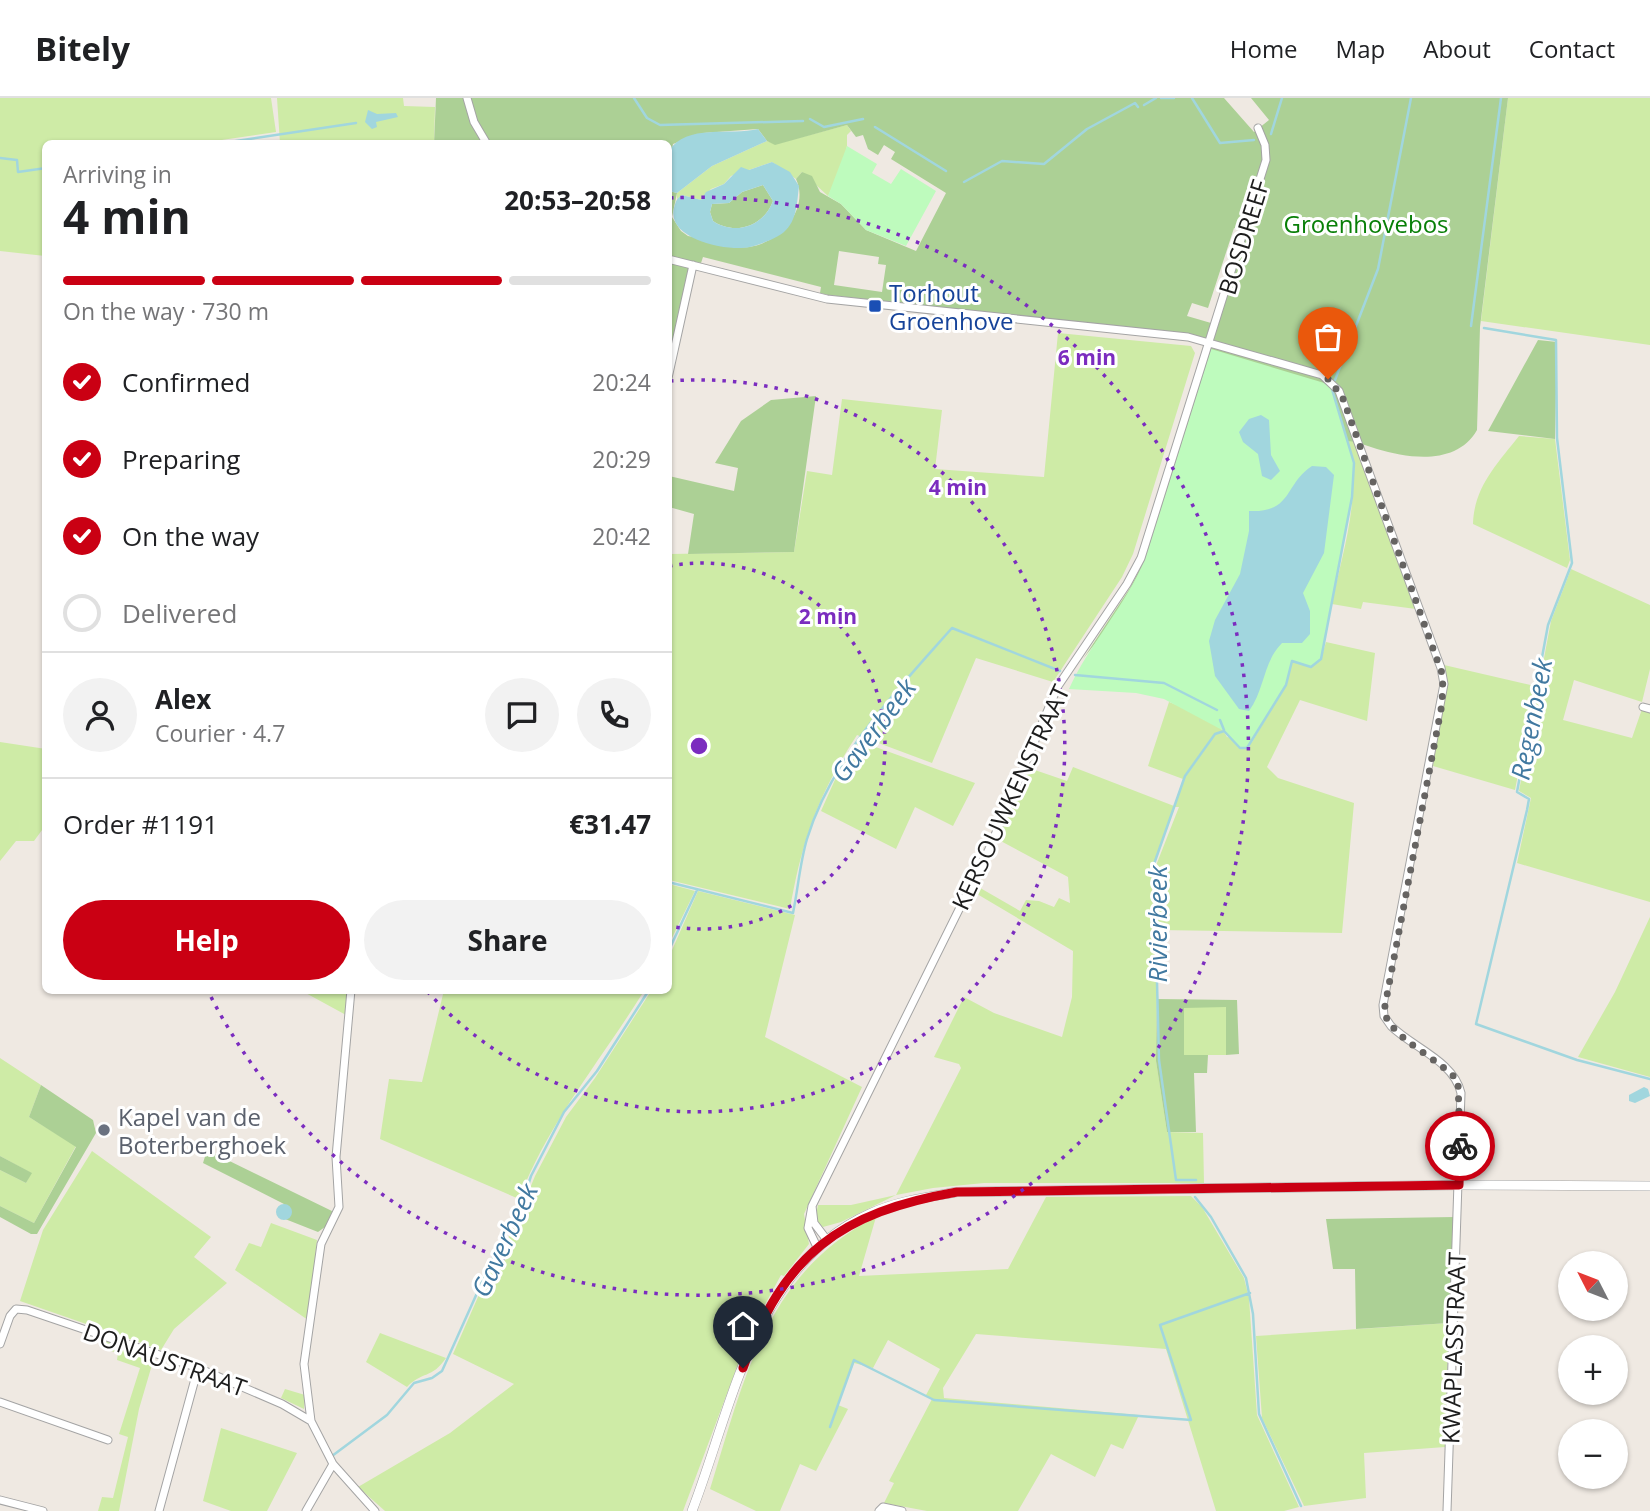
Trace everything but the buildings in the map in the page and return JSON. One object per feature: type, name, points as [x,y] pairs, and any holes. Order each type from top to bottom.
[{"type":"street","points":[[467,98],[474,122],[485,140]]},
{"type":"street","name":"BOSDREEF","points":[[1208,345],[1266,160],[1265,145],[1258,128]]},
{"type":"street","points":[[672,260],[827,299],[1188,337],[1208,345],[1322,375],[1339,391],[1441,668],[1442,704],[1384,1011],[1395,1030],[1442,1065],[1458,1081],[1459,1185]]},
{"type":"street","points":[[672,361],[693,265]]},
{"type":"street","name":"KERSOUWKENSTRAAT","points":[[812,1206],[989,849],[1058,686],[1135,570],[1208,345]]},
{"type":"street","points":[[351,994],[336,1157],[339,1207],[321,1244],[304,1364],[311,1421],[333,1464],[375,1511]]},
{"type":"street","points":[[694,1511],[761,1323],[790,1277],[817,1247],[870,1213],[915,1199],[957,1192],[1459,1185],[1650,1186]]},
{"type":"street","name":"KWAPLASSTRAAT","points":[[1447,1511],[1459,1185]]},
{"type":"street","points":[[812,1206],[814,1223],[827,1240]]},
{"type":"street","points":[[812,1206],[808,1228],[817,1247]]},
{"type":"street","name":"DONAUSTRAAT","points":[[0,1344],[10,1316],[16,1309],[27,1310],[198,1368],[282,1404],[311,1421]]},
{"type":"street","points":[[159,1511],[198,1368]]},
{"type":"street","points":[[0,1402],[108,1440]]},
{"type":"street","points":[[306,1511],[333,1464]]},
{"type":"street","points":[[0,1500],[43,1511]]},
{"type":"street","points":[[879,1511],[883,1507],[902,1511]]},
{"type":"green space","points":[[0,98],[271,98],[276,132],[221,140],[42,140],[42,256],[0,251]]},
{"type":"green space","points":[[277,98],[403,98],[404,106],[435,107],[434,140],[280,140]]},
{"type":"green space","name":"Groenhovebos","points":[[436,98],[1224,98],[1254,132],[1269,120],[1251,98],[1508,98],[1480,327],[1477,430],[1458,449],[1432,456],[1404,455],[1346,441],[1330,385],[1229,472],[1083,659],[1130,588],[1145,559],[1213,340],[1189,334],[828,295],[820,293],[821,287],[703,257],[701,263],[691,261],[672,346],[672,217],[681,231],[688,236],[742,247],[760,244],[781,232],[795,213],[799,202],[796,179],[802,172],[812,176],[820,192],[841,204],[866,230],[916,251],[946,193],[891,159],[895,152],[884,145],[878,155],[868,149],[863,135],[856,137],[847,125],[775,145],[767,141],[758,129],[703,133],[673,144],[672,149],[672,140],[434,140]],"holes":[[[1234,228],[1241,230],[1211,323],[1187,316],[1192,303],[1208,308]],[[839,251],[879,257],[878,264],[886,265],[882,292],[834,285]]]},
{"type":"green space","points":[[1508,98],[1650,98],[1650,345],[1481,321]]},
{"type":"green space","points":[[847,125],[851,131],[847,135],[842,168],[828,196],[802,172],[796,179],[772,162],[731,176],[724,184],[711,189],[701,200],[682,195],[677,199],[677,193],[712,166],[767,141],[776,144]]},
{"type":"green space","points":[[847,146],[877,164],[872,173],[891,184],[901,169],[936,191],[906,246],[866,230],[841,204],[828,196]]},
{"type":"green space","points":[[763,185],[773,201],[763,217],[739,228],[730,228],[713,221],[710,212],[712,204],[729,203],[742,192]]},
{"type":"green space","name":"Groenhovebos","points":[[672,192],[677,193],[672,217]]},
{"type":"green space","points":[[1058,333],[1191,346],[1195,353],[1133,554],[1122,577],[1053,682],[976,658],[932,763],[857,735],[832,778],[813,819],[800,861],[790,909],[672,881],[672,554],[794,552],[807,471],[832,475],[842,399],[942,410],[935,469],[1044,477]]},
{"type":"green space","points":[[1538,340],[1557,342],[1555,439],[1488,431]]},
{"type":"green space","points":[[1211,349],[1331,385],[1354,463],[1352,497],[1321,659],[1311,667],[1292,662],[1286,685],[1247,748],[1240,748],[1224,731],[1164,699],[1136,693],[1069,689],[1145,559]]},
{"type":"green space","points":[[816,396],[794,552],[688,554],[694,514],[672,508],[672,477],[734,491],[738,468],[715,463],[741,421],[771,400]]},
{"type":"green space","points":[[1519,436],[1555,439],[1570,560],[1567,568],[1473,524],[1474,511],[1482,487]]},
{"type":"green space","points":[[1346,441],[1353,441],[1416,609],[1363,602],[1361,609],[1332,604],[1346,543],[1352,501],[1351,461]]},
{"type":"green space","points":[[1571,569],[1650,605],[1650,669],[1642,702],[1574,680],[1563,720],[1632,738],[1642,709],[1650,711],[1650,902],[1517,863],[1531,798],[1519,791],[1551,621]]},
{"type":"green space","points":[[1326,642],[1375,653],[1367,721],[1300,700],[1267,767],[1278,778],[1354,803],[1342,933],[1158,930],[1155,868],[1179,807],[1174,807],[1151,871],[1157,981],[1156,1061],[1167,1132],[1203,1133],[1204,1183],[984,1183],[896,1195],[961,1068],[959,1064],[934,1057],[964,997],[994,1013],[1062,1037],[1072,997],[1073,951],[972,891],[975,885],[1020,911],[1026,900],[1039,901],[1054,907],[1059,898],[1070,903],[1068,877],[997,839],[1029,768],[1067,781],[1073,767],[1174,806],[1183,779],[1148,766],[1169,702],[1210,720],[1227,737],[1252,742],[1286,685],[1292,661],[1311,667],[1321,659]]},
{"type":"green space","points":[[1444,665],[1535,686],[1515,790],[1433,766],[1446,684]]},
{"type":"green space","points":[[859,741],[975,783],[953,826],[915,807],[896,849],[821,811],[838,773]]},
{"type":"green space","points":[[0,742],[42,748],[42,830],[34,841],[16,841],[0,861]]},
{"type":"green space","points":[[672,885],[695,891],[672,938]]},
{"type":"green space","points":[[698,891],[795,915],[765,1037],[862,1087],[804,1214],[809,1244],[784,1276],[781,1275],[750,1332],[683,1511],[385,1511],[358,1487],[450,1433],[514,1384],[453,1354],[492,1265],[513,1230],[535,1176],[566,1117],[595,1078],[649,994],[672,994],[672,950]]},
{"type":"green space","points":[[1650,917],[1650,1077],[1578,1057],[1615,992]]},
{"type":"green space","points":[[308,994],[347,994],[346,1015]]},
{"type":"green space","points":[[443,994],[642,994],[560,1118],[519,1199],[380,1139],[389,1079],[422,1082]]},
{"type":"green space","points":[[1157,999],[1237,1000],[1239,1054],[1226,1055],[1226,1007],[1184,1008],[1184,1055],[1208,1055],[1207,1073],[1194,1073],[1196,1132],[1167,1132],[1156,1061]]},
{"type":"green space","points":[[1184,1007],[1226,1007],[1226,1055],[1184,1055]]},
{"type":"green space","points":[[0,1058],[41,1085],[29,1117],[76,1146],[34,1223],[0,1206],[0,1170],[26,1183],[31,1173],[0,1156]]},
{"type":"green space","points":[[41,1085],[93,1120],[96,1133],[37,1234],[31,1234],[0,1217],[0,1206],[34,1223],[76,1147],[29,1117]]},
{"type":"green space","points":[[207,1150],[334,1212],[329,1224],[318,1232],[280,1217],[284,1204],[203,1163]]},
{"type":"green space","points":[[92,1151],[211,1237],[194,1257],[227,1283],[174,1329],[161,1350],[20,1301],[43,1230]]},
{"type":"green space","points":[[0,1156],[32,1173],[26,1183],[0,1170]]},
{"type":"green space","points":[[896,1195],[841,1222],[823,1227],[815,1220],[818,1205],[851,1205]]},
{"type":"green space","points":[[1191,1196],[1202,1207],[1244,1278],[1249,1298],[1257,1415],[1299,1507],[1284,1511],[1216,1511],[1166,1349],[976,1334],[943,1388],[944,1398],[1139,1415],[1123,1449],[1111,1444],[1095,1477],[1051,1454],[1018,1511],[927,1511],[884,1503],[894,1483],[889,1481],[932,1399],[926,1395],[940,1369],[888,1340],[873,1368],[854,1363],[838,1405],[848,1409],[816,1471],[800,1464],[780,1511],[756,1511],[710,1489],[748,1370],[764,1333],[784,1298],[808,1267],[839,1240],[876,1217],[859,1276],[1008,1269],[1046,1197]]},
{"type":"green space","points":[[1455,1217],[1449,1323],[1356,1329],[1355,1269],[1333,1269],[1326,1219]]},
{"type":"green space","points":[[271,1223],[317,1240],[308,1320],[235,1270],[249,1243],[261,1247]]},
{"type":"green space","points":[[1449,1323],[1445,1447],[1364,1453],[1366,1498],[1304,1506],[1262,1418],[1256,1336]]},
{"type":"green space","points":[[380,1333],[446,1358],[436,1369],[407,1387],[366,1362]]},
{"type":"green space","points":[[103,1340],[154,1358],[139,1409],[119,1511],[98,1511],[102,1497],[113,1498],[128,1437],[119,1434],[140,1368],[117,1360],[118,1353],[101,1348]]},
{"type":"green space","points":[[285,1389],[305,1395],[304,1409],[281,1398]]},
{"type":"green space","points":[[221,1428],[297,1453],[267,1511],[231,1511],[203,1501]]},
{"type":"water","points":[[368,110],[377,114],[396,113],[398,117],[376,122],[377,127],[372,129],[365,122]]},
{"type":"water","points":[[758,129],[767,141],[712,166],[677,193],[672,192],[672,148],[677,142],[686,137],[710,132]]},
{"type":"water","points":[[772,162],[790,172],[799,186],[794,217],[784,232],[763,243],[740,248],[701,241],[679,228],[674,219],[674,208],[680,196],[701,200],[706,192],[724,184],[741,167],[749,170]],"holes":[[[763,185],[773,201],[763,217],[739,228],[730,228],[713,221],[710,212],[712,204],[729,203],[742,192]]]},
{"type":"water","points":[[1261,415],[1269,420],[1271,455],[1280,471],[1271,480],[1262,476],[1258,454],[1243,442],[1239,432],[1249,419]]},
{"type":"water","points":[[1312,466],[1326,467],[1334,475],[1324,553],[1303,593],[1310,611],[1310,634],[1302,643],[1282,643],[1271,659],[1249,711],[1239,709],[1215,676],[1209,641],[1215,620],[1240,574],[1249,531],[1249,511],[1263,510],[1281,502],[1303,473]]},
{"type":"water","points":[[1644,1087],[1648,1089],[1650,1096],[1635,1103],[1629,1101],[1629,1095]]},
{"type":"water","points":[[281,1204],[287,1204],[292,1212],[290,1218],[281,1220],[276,1215],[276,1209]]},
{"type":"waterway","points":[[634,98],[647,118],[660,125],[803,121]]},
{"type":"waterway","points":[[1144,105],[1156,98]]},
{"type":"waterway","points":[[1161,98],[1174,98]]},
{"type":"waterway","points":[[1192,98],[1220,143],[1254,140]]},
{"type":"waterway","points":[[1271,134],[1282,98]]},
{"type":"waterway","name":"Rivierbeek","points":[[1335,380],[1378,269],[1411,98]]},
{"type":"waterway","name":"Regenbeek","points":[[1471,326],[1501,98]]},
{"type":"waterway","points":[[964,182],[1002,161],[1044,164],[1087,129],[1135,103],[1138,107]]},
{"type":"waterway","points":[[810,119],[824,127],[863,119]]},
{"type":"waterway","points":[[243,140],[356,123]]},
{"type":"waterway","points":[[875,127],[946,171]]},
{"type":"waterway","points":[[0,158],[17,160],[18,172],[42,169]]},
{"type":"waterway","name":"Regenbeek","points":[[1484,328],[1556,340],[1557,438],[1572,563],[1548,625],[1517,792],[1529,799],[1476,1024],[1577,1060],[1650,1079]]},
{"type":"waterway","name":"Rivierbeek","points":[[1196,1180],[1176,1180],[1159,1060],[1154,864],[1185,776],[1215,734],[1224,731],[1240,748],[1247,748],[1286,685],[1292,661],[1311,667],[1321,659],[1352,497],[1354,463],[1331,386]]},
{"type":"waterway","name":"Gaverbeek","points":[[672,883],[793,913],[807,839],[832,780],[868,726],[952,628],[1060,671]]},
{"type":"waterway","name":"Gaverbeek","points":[[1075,675],[1164,683],[1217,710]]},
{"type":"waterway","name":"Gaverbeek","points":[[1220,720],[1224,730]]},
{"type":"waterway","name":"Gaverbeek","points":[[672,943],[697,890]]},
{"type":"waterway","name":"Gaverbeek","points":[[332,1456],[387,1415],[414,1383],[432,1378],[442,1371],[491,1262],[523,1201],[531,1176],[564,1112],[597,1071],[646,994]]},
{"type":"waterway","name":"Rivierbeek","points":[[1195,1197],[1211,1217],[1246,1278],[1253,1314],[1259,1414],[1301,1506]]},
{"type":"waterway","points":[[830,1427],[854,1360],[934,1400],[1191,1420],[1160,1325],[1250,1293]]},
{"type":"way so far","points":[[1328,379],[1335,384],[1342,396],[1443,676],[1442,704],[1384,999],[1384,1016],[1395,1030],[1442,1065],[1458,1081],[1461,1093],[1460,1146]]},
{"type":"place","name":"Torhout Groenhove","points":[[875,306]]},
{"type":"place","name":"Kapel van de Boterberghoek","points":[[104,1130]]},
{"type":"route","points":[[743,1368],[771,1305],[797,1267],[817,1247],[845,1227],[870,1213],[897,1204],[957,1192],[1459,1185],[1460,1146]]}]
